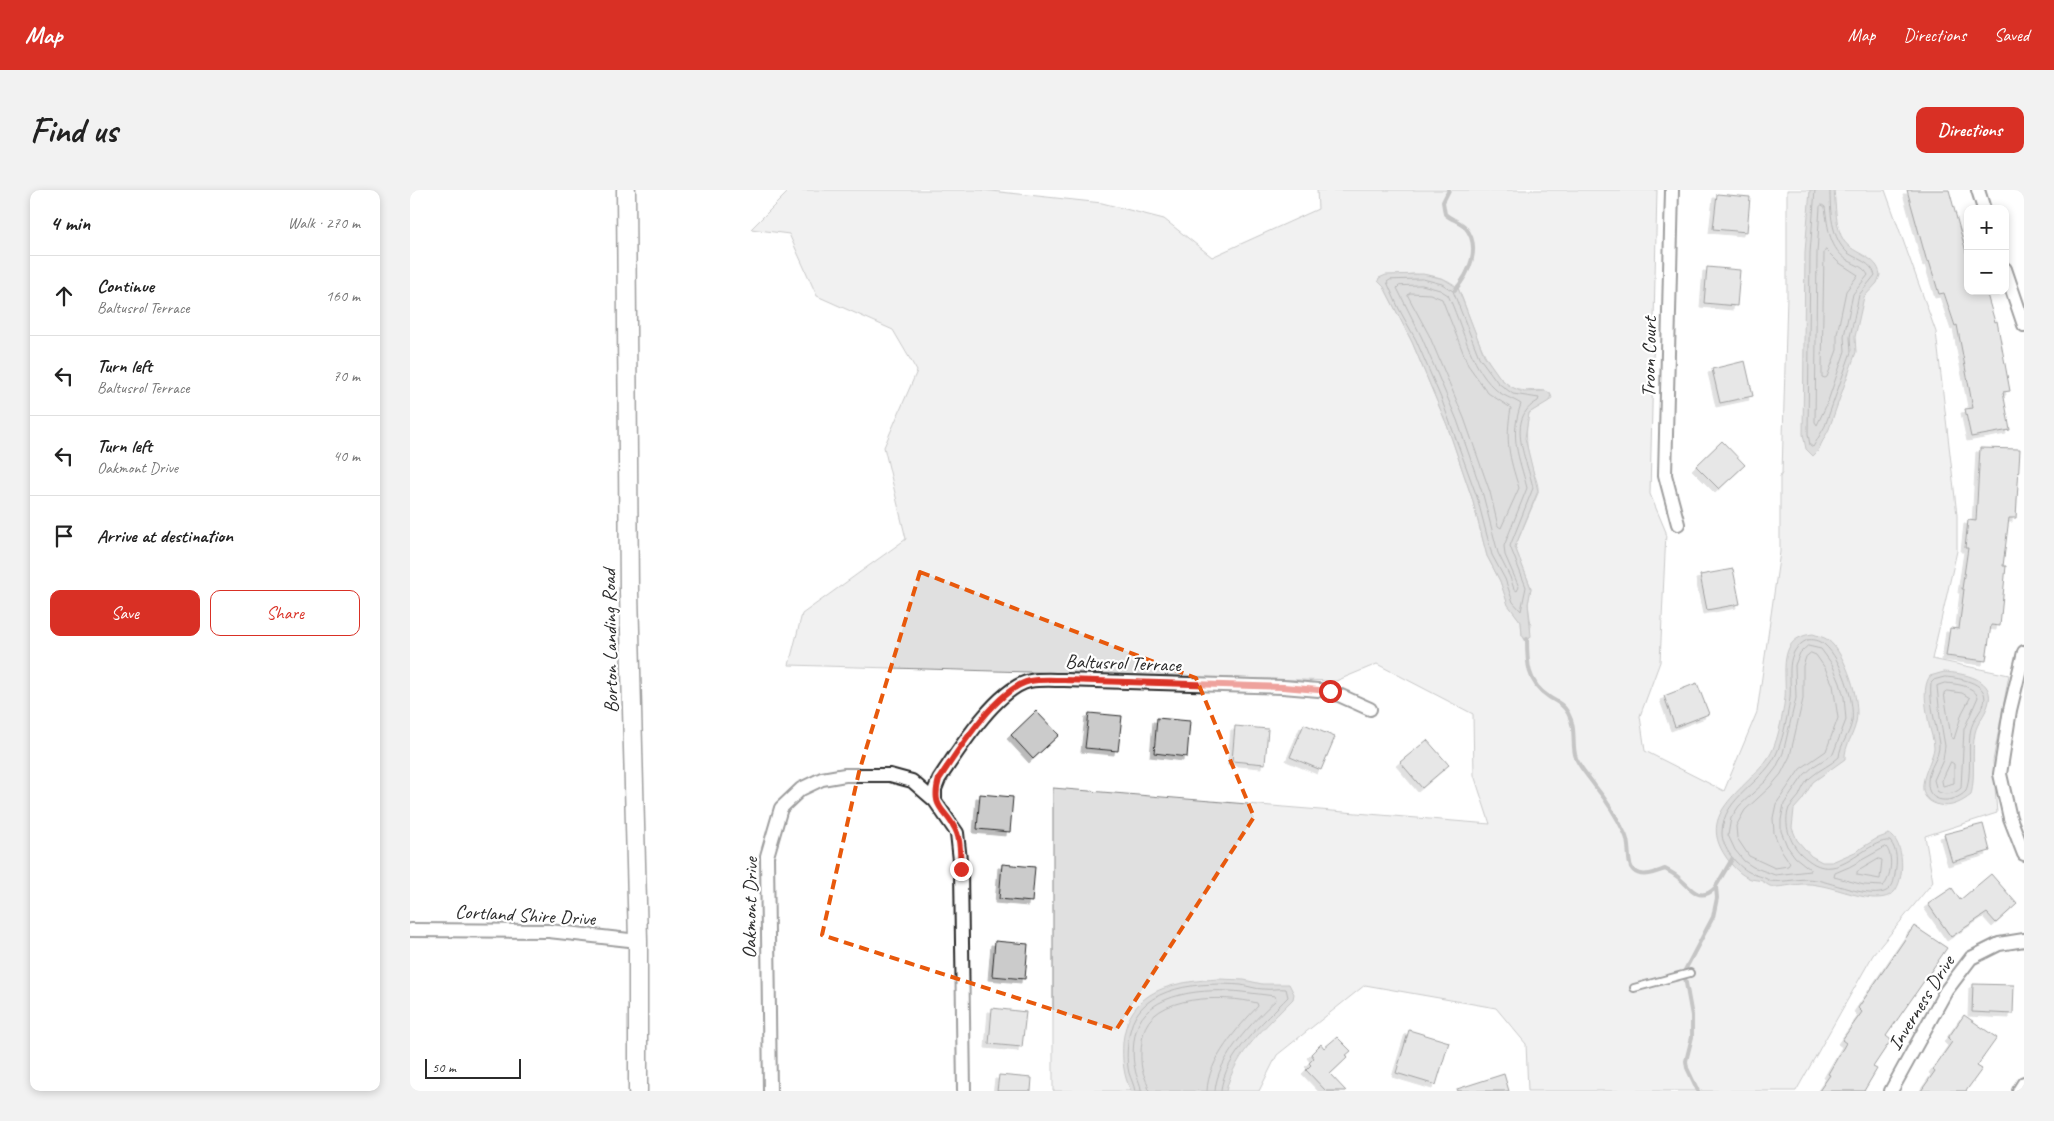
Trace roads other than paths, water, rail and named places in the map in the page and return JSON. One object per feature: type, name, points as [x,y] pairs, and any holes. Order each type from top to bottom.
[{"type":"street","name":"Borton Landing Road","points":[[626,190],[629,592],[638,941],[638,1091]]},
{"type":"street","name":"Troon Court","points":[[1672,190],[1665,475],[1678,524]]},
{"type":"street","points":[[1978,190],[1983,205]]},
{"type":"street","points":[[2009,281],[2024,325]]},
{"type":"street","points":[[2024,652],[2010,710],[2000,774],[2010,818],[2024,854]]},
{"type":"street","name":"Baltusrol Terrace","points":[[935,801],[935,790],[939,779],[994,704],[1017,686],[1030,681],[1064,680],[1311,689],[1330,691],[1370,709]]},
{"type":"street","name":"Oakmont Drive","points":[[770,1091],[767,856],[781,808],[801,789],[822,779],[845,775],[890,775],[912,781],[935,801],[957,833],[961,869],[964,1091]]},
{"type":"street","name":"Cortland Shire Drive","points":[[410,930],[549,931],[638,941]]},
{"type":"street","name":"Inverness Drive","points":[[1890,1091],[1946,991],[1971,958],[1999,944],[2024,940]]},
{"type":"street","points":[[2020,1091],[2024,1083]]},
{"type":"lane","points":[[1634,988],[1690,972]]},
{"type":"water","points":[[1810,190],[1834,190],[1837,223],[1844,241],[1848,246],[1875,264],[1880,275],[1877,283],[1864,297],[1855,337],[1856,352],[1829,429],[1813,456],[1806,449],[1803,434],[1805,252]]},
{"type":"water","points":[[1423,274],[1444,279],[1458,288],[1484,355],[1501,379],[1522,392],[1546,391],[1551,395],[1549,401],[1529,413],[1525,438],[1538,491],[1515,547],[1531,588],[1528,604],[1531,636],[1527,642],[1522,635],[1521,622],[1508,605],[1500,581],[1487,556],[1472,498],[1447,425],[1412,342],[1384,287],[1378,281],[1379,278],[1386,275]]},
{"type":"water","points":[[1813,634],[1828,640],[1841,656],[1851,678],[1857,713],[1845,759],[1813,782],[1794,809],[1792,828],[1797,840],[1811,856],[1822,862],[1832,862],[1889,834],[1898,845],[1902,862],[1898,886],[1887,897],[1866,897],[1812,884],[1776,887],[1768,885],[1740,873],[1726,857],[1718,840],[1717,825],[1722,811],[1731,798],[1765,762],[1773,749],[1785,698],[1785,668],[1788,649],[1793,642],[1801,637]]},
{"type":"water","points":[[1944,672],[1976,679],[1988,689],[1989,696],[1987,709],[1975,733],[1971,795],[1960,802],[1948,806],[1930,801],[1924,795],[1923,787],[1934,748],[1926,707],[1927,681],[1930,676]]},
{"type":"water","points":[[1219,979],[1244,980],[1262,984],[1289,984],[1294,994],[1293,999],[1253,1040],[1244,1052],[1230,1077],[1226,1091],[1131,1091],[1123,1061],[1123,1042],[1127,1024],[1134,1010],[1144,999],[1156,991],[1170,986]]},
{"type":"waterway","points":[[1449,190],[1443,202],[1445,214],[1465,227],[1473,243],[1472,260],[1469,268],[1455,290]]},
{"type":"waterway","points":[[1527,639],[1527,656],[1532,679],[1542,691],[1562,705],[1568,713],[1571,719],[1576,758],[1608,803],[1622,828],[1627,838],[1630,863],[1633,870],[1637,873],[1645,874],[1665,869],[1695,892],[1704,894],[1709,893],[1715,888],[1732,859]]},
{"type":"waterway","points":[[1698,1091],[1687,1068],[1686,1061],[1692,1037],[1692,1016],[1684,972],[1713,917],[1717,898],[1716,887]]}]
